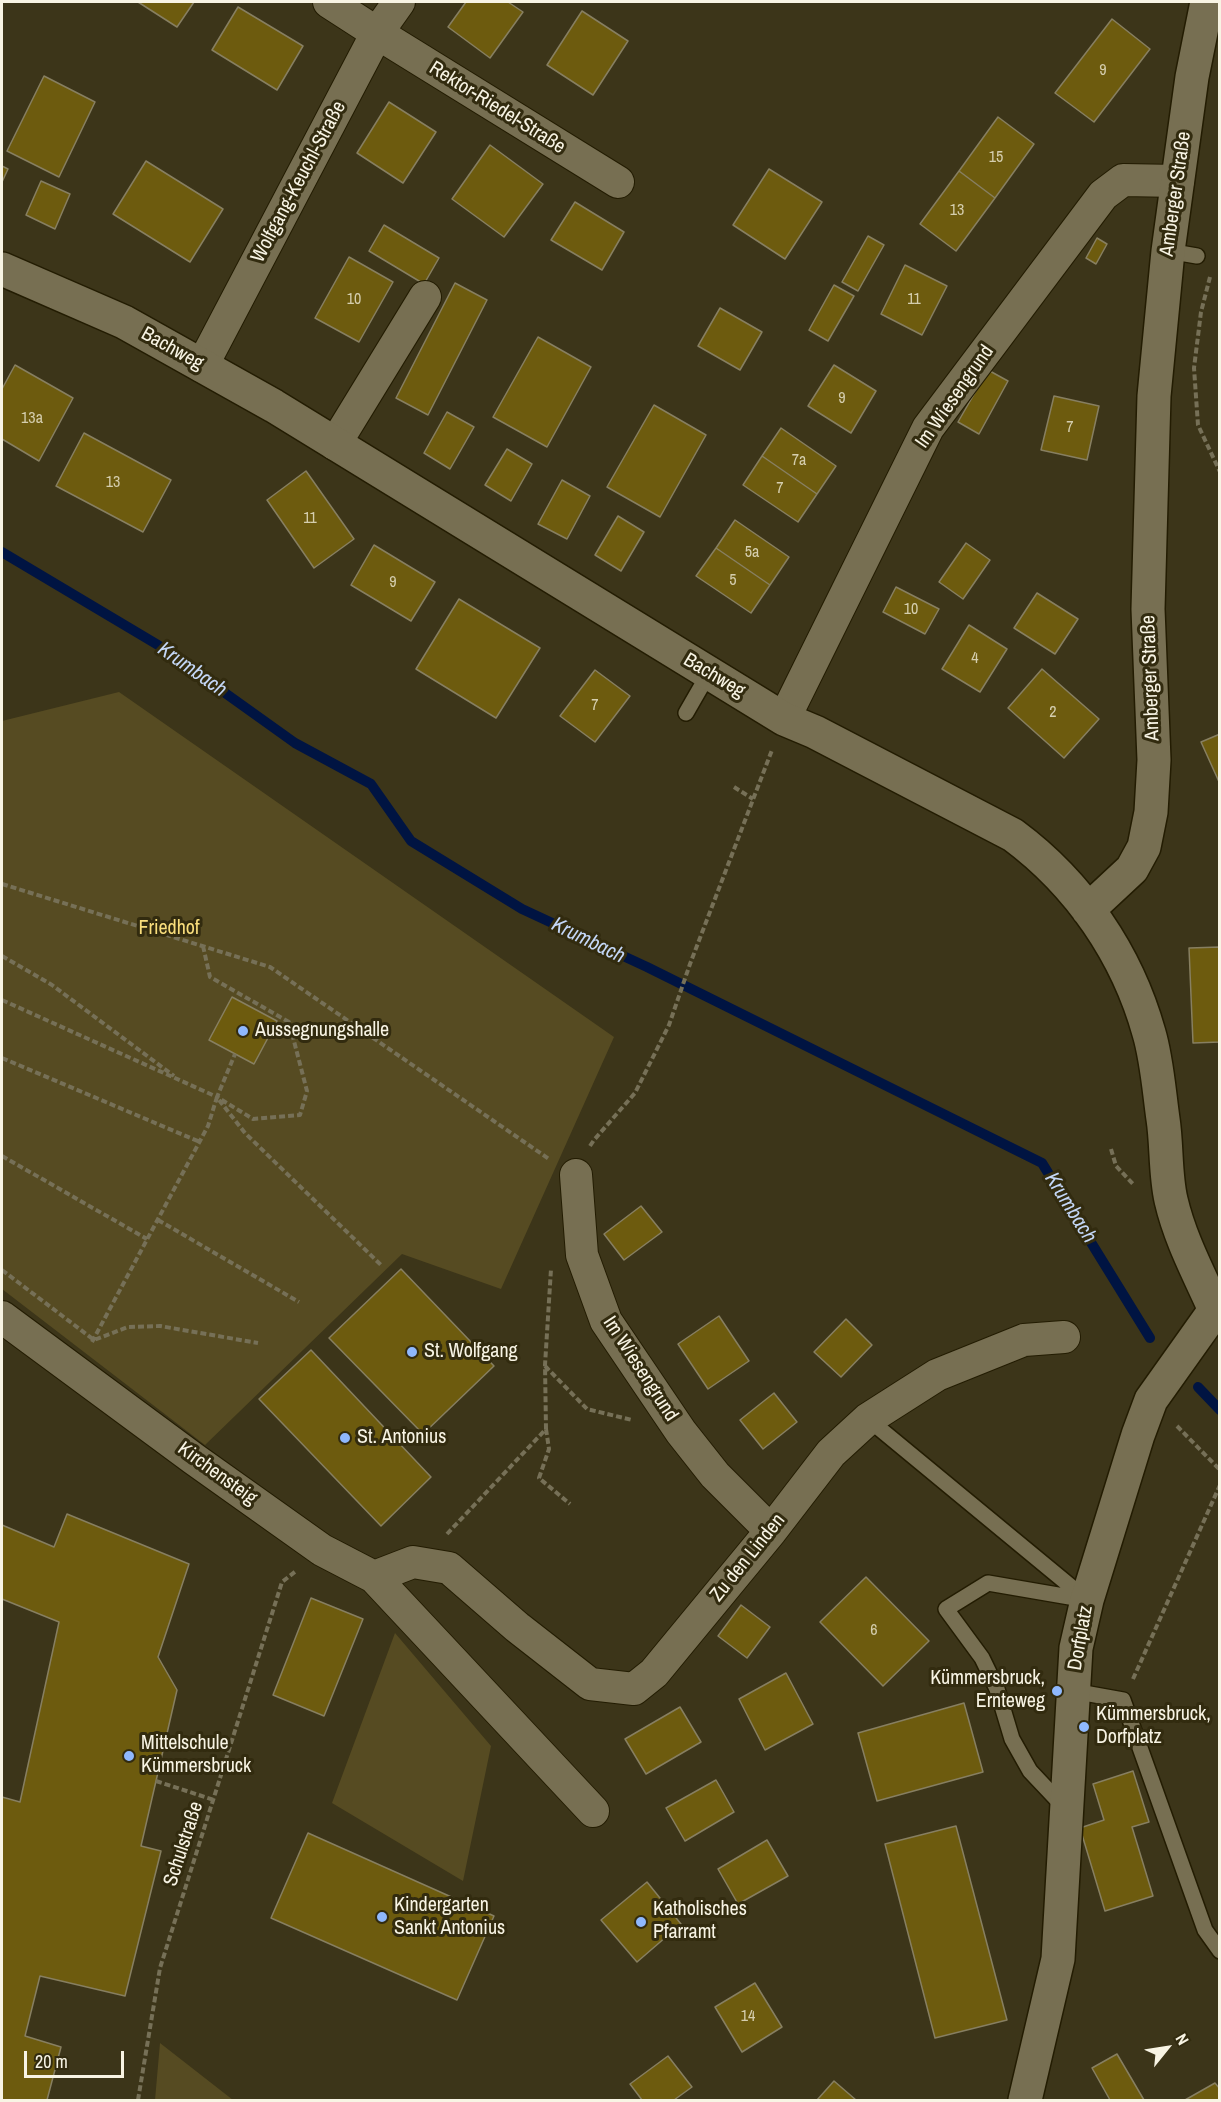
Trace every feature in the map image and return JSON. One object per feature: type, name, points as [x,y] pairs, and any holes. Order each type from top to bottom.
[{"type":"street","name":"Rektor-Riedel-Straße","points":[[329,2],[618,182]]},
{"type":"street","name":"Wolfgang-Keuchl-Straße","points":[[202,366],[377,33],[399,2]]},
{"type":"street","name":"Amberger Straße","points":[[1088,910],[1132,869],[1144,847],[1151,812],[1154,760],[1148,609],[1154,408],[1182,254],[1178,181],[1192,77],[1207,2]]},
{"type":"street","name":"Im Wiesengrund","points":[[784,718],[928,428],[1103,195],[1123,180],[1178,181]]},
{"type":"street","name":"Bachweg","points":[[2,269],[124,322],[274,406],[784,718],[1013,835],[1040,854],[1062,876],[1088,910]]},
{"type":"street","points":[[334,444],[425,297]]},
{"type":"street","points":[[1088,910],[1115,949],[1134,987],[1147,1026],[1164,1121],[1171,1199],[1188,1251],[1217,1312]]},
{"type":"street","name":"Im Wiesengrund","points":[[576,1175],[582,1255],[606,1321],[681,1432],[715,1475],[771,1531]]},
{"type":"street","name":"Dorfplatz","points":[[1025,2100],[1058,1959],[1076,1648],[1087,1600],[1151,1400],[1196,1337],[1217,1312]]},
{"type":"street","name":"Kirchensteig","points":[[2,1317],[322,1550],[375,1577]]},
{"type":"street","name":"Zu den Linden","points":[[445,1554],[518,1627],[590,1684],[634,1689],[654,1672],[771,1531],[831,1453],[868,1419],[937,1375],[1024,1340],[1064,1336]]},
{"type":"street","points":[[445,1554],[413,1562],[375,1577],[593,1811]]},
{"type":"lane","points":[[686,713],[709,673]]},
{"type":"lane","points":[[868,1419],[1087,1600]]},
{"type":"lane","points":[[1067,1809],[1030,1771],[1012,1738],[997,1689],[982,1658],[946,1609],[988,1583],[1087,1600]]},
{"type":"lane","points":[[1073,1691],[1123,1700],[1205,1930],[1220,1951]]},
{"type":"path","points":[[1182,254],[1210,276],[1201,312],[1194,368],[1198,425],[1220,472]]},
{"type":"path","points":[[2,884],[270,967],[576,1175],[594,1140],[635,1093],[669,1025],[784,718]]},
{"type":"path","points":[[734,787],[753,799]]},
{"type":"path","points":[[2,1000],[217,1097],[253,1119],[300,1114],[308,1091],[289,1022],[210,977],[202,946]]},
{"type":"path","points":[[2,956],[52,985],[182,1082]]},
{"type":"path","points":[[76,1372],[208,1126],[235,1054]]},
{"type":"path","points":[[2,1058],[200,1142]]},
{"type":"path","points":[[217,1097],[245,1133],[381,1265]]},
{"type":"path","points":[[2,1156],[147,1239]]},
{"type":"path","points":[[158,1220],[300,1302]]},
{"type":"path","points":[[2,1270],[94,1340]]},
{"type":"path","points":[[94,1340],[128,1328],[160,1326],[258,1342]]},
{"type":"path","points":[[570,1504],[539,1478],[549,1449],[546,1429],[545,1365],[587,1409],[681,1432]]},
{"type":"path","points":[[1151,1400],[1220,1470]]},
{"type":"path","points":[[445,1554],[546,1429]]},
{"type":"path","points":[[1123,1700],[1220,1485]]},
{"type":"path","name":"Schulstraße","points":[[138,2100],[160,1968],[282,1582],[322,1550]]},
{"type":"path","points":[[156,1781],[214,1800]]},
{"type":"green space","name":"Friedhof","points":[[119,692],[614,1037],[501,1289],[402,1254],[205,1445],[2,1289],[2,721]]},
{"type":"green space","points":[[395,1633],[491,1746],[463,1881],[332,1803]]},
{"type":"green space","points":[[160,2043],[233,2100],[155,2100]]},
{"type":"building","points":[[138,2],[194,2],[177,27]]},
{"type":"building","points":[[466,2],[508,2],[523,12],[490,58],[448,27]]},
{"type":"building","points":[[238,7],[303,46],[277,90],[212,50]]},
{"type":"building","points":[[582,11],[628,41],[593,95],[547,65]]},
{"type":"building","points":[[1112,19],[1150,49],[1094,122],[1055,93]]},
{"type":"building","points":[[44,76],[95,102],[59,177],[7,151]]},
{"type":"building","points":[[389,102],[436,132],[403,183],[357,153]]},
{"type":"building","points":[[998,117],[1034,144],[995,198],[959,171]]},
{"type":"building","points":[[490,145],[543,184],[504,237],[452,199]]},
{"type":"building","points":[[146,161],[223,209],[190,262],[113,214]]},
{"type":"building","points":[[2,166],[8,169],[2,182]]},
{"type":"building","points":[[769,169],[822,202],[785,259],[733,225]]},
{"type":"building","points":[[959,171],[995,198],[956,251],[920,224]]},
{"type":"building","points":[[41,181],[70,194],[55,229],[26,215]]},
{"type":"building","points":[[575,202],[624,232],[602,270],[551,240]]},
{"type":"building","points":[[384,225],[439,258],[424,284],[369,251]]},
{"type":"building","points":[[868,236],[884,245],[858,291],[842,282]]},
{"type":"building","points":[[1097,238],[1107,244],[1096,264],[1086,258]]},
{"type":"building","points":[[349,257],[393,282],[359,342],[315,318]]},
{"type":"building","points":[[905,265],[947,286],[922,335],[881,314]]},
{"type":"building","points":[[455,283],[487,300],[428,415],[396,398]]},
{"type":"building","points":[[834,285],[854,296],[828,341],[809,330]]},
{"type":"building","points":[[720,308],[762,332],[740,370],[698,346]]},
{"type":"building","points":[[538,337],[591,367],[547,447],[493,417]]},
{"type":"building","points":[[15,365],[73,398],[39,461],[2,439],[2,389]]},
{"type":"building","points":[[834,365],[876,391],[851,433],[808,406]]},
{"type":"building","points":[[988,370],[1008,381],[979,434],[958,422]]},
{"type":"building","points":[[1054,396],[1099,406],[1087,460],[1041,450]]},
{"type":"building","points":[[654,405],[706,435],[660,517],[607,487]]},
{"type":"building","points":[[447,412],[474,427],[450,469],[424,453]]},
{"type":"building","points":[[781,428],[836,466],[817,494],[762,456]]},
{"type":"building","points":[[84,433],[171,480],[143,532],[56,486]]},
{"type":"building","points":[[507,449],[532,464],[511,501],[485,485]]},
{"type":"building","points":[[762,456],[817,494],[798,522],[743,485]]},
{"type":"building","points":[[306,471],[354,539],[314,568],[267,500]]},
{"type":"building","points":[[562,480],[590,496],[567,539],[538,524]]},
{"type":"building","points":[[618,516],[644,532],[621,571],[595,555]]},
{"type":"building","points":[[735,520],[789,557],[770,585],[716,548]]},
{"type":"building","points":[[966,543],[990,560],[963,599],[939,582]]},
{"type":"building","points":[[374,545],[435,582],[411,621],[351,585]]},
{"type":"building","points":[[716,548],[770,585],[751,613],[696,576]]},
{"type":"building","points":[[896,587],[939,609],[925,634],[883,612]]},
{"type":"building","points":[[1037,593],[1078,619],[1055,654],[1014,628]]},
{"type":"building","points":[[459,599],[540,648],[496,718],[416,669]]},
{"type":"building","points":[[969,625],[1007,649],[980,692],[942,669]]},
{"type":"building","points":[[1042,669],[1099,719],[1064,758],[1008,708]]},
{"type":"building","points":[[595,670],[630,696],[595,742],[560,716]]},
{"type":"building","points":[[1220,734],[1220,784],[1201,742]]},
{"type":"building","points":[[1220,947],[1220,1042],[1193,1043],[1189,948]]},
{"type":"building","name":"Aussegnungshalle","points":[[232,997],[277,1021],[254,1064],[209,1040]]},
{"type":"building","points":[[641,1206],[662,1232],[624,1260],[604,1234]]},
{"type":"building","name":"St. Wolfgang","points":[[401,1269],[494,1366],[423,1434],[329,1338]]},
{"type":"building","points":[[719,1316],[749,1361],[708,1389],[678,1344]]},
{"type":"building","points":[[846,1319],[872,1345],[841,1377],[814,1352]]},
{"type":"building","name":"St. Antonius","points":[[311,1350],[431,1477],[381,1526],[259,1399]]},
{"type":"building","points":[[774,1393],[797,1422],[763,1449],[740,1420]]},
{"type":"building","points":[[67,1514],[189,1564],[158,1657],[177,1690],[141,1846],[161,1851],[125,1996],[40,1976],[25,2036],[61,2047],[47,2100],[2,2100],[2,1797],[20,1802],[59,1622],[2,1599],[2,1525],[54,1547]]},
{"type":"building","points":[[866,1577],[929,1641],[883,1686],[820,1622]]},
{"type":"building","points":[[311,1598],[363,1619],[324,1716],[273,1695]]},
{"type":"building","points":[[741,1605],[770,1627],[747,1658],[718,1636]]},
{"type":"building","points":[[786,1673],[813,1724],[765,1750],[739,1699]]},
{"type":"building","points":[[964,1703],[983,1772],[877,1801],[858,1733]]},
{"type":"building","points":[[680,1707],[701,1742],[646,1774],[625,1739]]},
{"type":"building","points":[[1133,1771],[1149,1822],[1132,1827],[1153,1896],[1105,1911],[1080,1828],[1104,1820],[1093,1784]]},
{"type":"building","points":[[716,1780],[734,1812],[685,1841],[666,1808]]},
{"type":"building","points":[[956,1826],[1007,2020],[935,2038],[885,1844]]},
{"type":"building","name":"Kindergarten Sankt Antonius","points":[[308,1833],[494,1916],[457,2000],[271,1918]]},
{"type":"building","points":[[767,1840],[788,1876],[738,1904],[718,1869]]},
{"type":"building","name":"Katholisches Pfarramt","points":[[647,1882],[681,1924],[637,1962],[601,1920]]},
{"type":"building","points":[[755,1983],[782,2027],[742,2052],[715,2007]]},
{"type":"building","points":[[1117,2054],[1144,2100],[1110,2100],[1092,2068]]},
{"type":"building","points":[[668,2056],[692,2087],[674,2100],[642,2100],[630,2084]]},
{"type":"building","points":[[834,2081],[856,2100],[817,2100]]},
{"type":"building","points":[[1215,2083],[1220,2089],[1220,2100],[1185,2100]]},
{"type":"waterway","name":"Krumbach","points":[[2,552],[158,645],[295,743],[371,784],[411,841],[522,909],[647,967],[1042,1163],[1150,1338]]},
{"type":"waterway","name":"Krumbach","points":[[1198,1387],[1220,1410]]},
{"type":"place","name":"Aussegnungshalle","points":[[243,1031]]},
{"type":"place","name":"St. Wolfgang","points":[[412,1352]]},
{"type":"place","name":"St. Antonius","points":[[345,1438]]},
{"type":"place","name":"Kümmersbruck, Ernteweg","points":[[1057,1691]]},
{"type":"place","name":"Kümmersbruck, Dorfplatz","points":[[1084,1727]]},
{"type":"place","name":"Mittelschule Kümmersbruck","points":[[129,1756]]},
{"type":"place","name":"Kindergarten Sankt Antonius","points":[[382,1917]]},
{"type":"place","name":"Katholisches Pfarramt","points":[[641,1922]]}]
